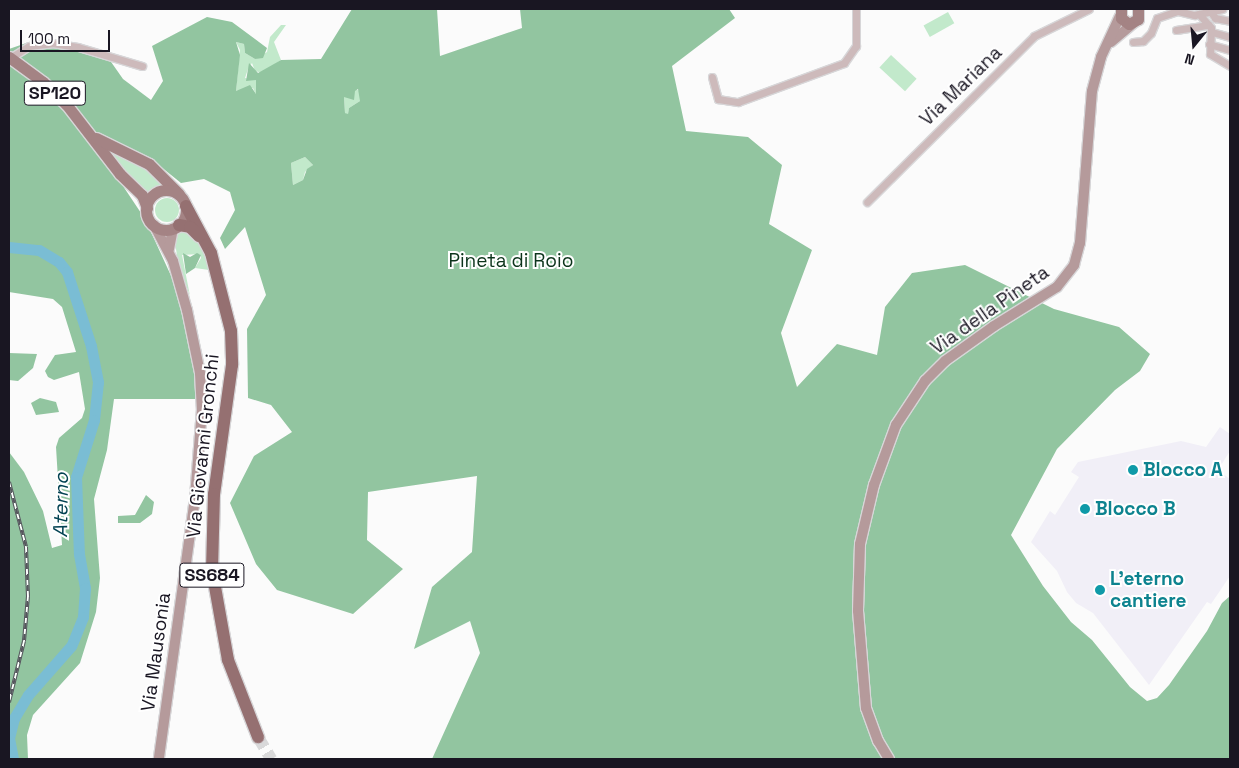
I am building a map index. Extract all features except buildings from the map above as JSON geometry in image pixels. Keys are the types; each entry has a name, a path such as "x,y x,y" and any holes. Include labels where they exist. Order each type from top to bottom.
{"highway":[{"name":"Via Giovanni Gronchi","path":"184,202 208,245 218,272 229,317 232,360 214,494 213,583 231,672 258,737"},
{"name":"Via Giovanni Gronchi","path":"176,227 190,227 197,232 218,272"}],"main road":[{"path":"1119,12 1126,23 1150,9"},
{"name":"Via della Pineta","path":"889,759 874,733 866,708 858,611 860,544 874,485 896,425 925,381 945,362 994,326 1057,287 1074,265 1080,244 1090,99 1119,12"},
{"path":"1105,50 1137,16"},
{"name":"SP120","path":"9,58 49,87 94,137 120,174 142,195 147,208"},
{"name":"SP120","path":"94,137 149,164 184,202"},
{"path":"161,191 172,191 184,202 185,217 176,227 163,229 154,225 147,208 151,197 161,191"},
{"name":"Via Mausonia","path":"154,225 170,254"},
{"name":"Via Mausonia","path":"159,759 202,428 198,357 168,241 176,227"}],"street":[{"path":"712,78 718,99 738,102 844,63 856,46 856,9"},
{"name":"Via Mariana","path":"867,202 1034,36 1089,9"},
{"path":"1133,42 1143,41 1152,33 1157,19 1175,10 1199,14 1222,9"},
{"path":"1210,11 1215,18 1230,22"},
{"path":"1199,14 1210,29 1209,44 1212,57 1230,66"},
{"path":"1176,30 1210,29 1230,37"},
{"path":"9,58 29,46 52,43 78,47 142,66"},
{"path":"1209,44 1230,50"}],"shaded area":[{"path":"1220,427 1230,434 1230,451 1218,470 1230,479 1230,576 1211,604 1207,602 1149,685 1093,613 1076,603 1067,592 1057,571 1031,542 1050,511 1055,515 1079,477 1071,472 1078,462 1181,441 1206,447"}],"green space":[{"name":"Pineta di Roio","path":"352,9 437,9 440,56 522,28 520,9 729,9 735,18 672,66 686,131 748,137 782,165 769,224 812,250 781,333 797,387 837,344 877,355 885,307 912,273 965,265 1054,309 1119,327 1150,354 1140,371 1115,390 1057,449 1011,535 1043,586 1071,622 1092,640 1130,687 1147,701 1157,698 1169,685 1207,631 1222,603 1230,596 1230,759 432,759 480,653 470,621 414,649 432,587 472,552 477,476 368,492 367,540 403,569 353,614 277,590 256,564 230,503 254,456 292,432 271,405 248,398 247,329 266,295 245,227 225,249 220,238 235,210 230,192 204,179 181,183 150,158 97,134 81,115 9,53 9,49 32,41 66,40 109,59 123,79 151,100 163,81 152,46 207,17 232,22 267,48 263,58 255,59 245,53 244,44 236,42 240,55 236,91 250,85 256,94 256,80 246,81 249,63 258,73 281,60 321,59","holes":["358,89 360,101 349,108 348,114 345,113 344,97 354,100 355,91","305,157 313,165 307,169 303,180 293,185 291,163"]},
{"path":"948,12 954,23 930,37 924,26"},
{"path":"281,25 286,25 274,42 281,60 262,73 255,71 252,63 245,78 256,80 259,93 256,95 253,88 236,91 240,50 236,42 244,44 245,53 255,59 267,52 270,37"},
{"path":"891,55 917,79 905,91 879,67"},
{"path":"9,62 52,95 111,168 145,219 178,291 188,326 199,399 114,399 107,450 94,499 100,578 96,612 80,663 33,715 27,735 28,759 9,759 9,452 24,472 43,511 52,548 62,545 56,447 59,438 82,418 85,409 79,372 54,380 48,377 45,371 55,355 76,352 62,307 53,299 9,292"},
{"path":"355,89 360,91 360,101 349,108 348,115 345,113 344,97"},
{"path":"100,142 147,169 166,188 158,189 149,197 123,175"},
{"path":"305,157 313,165 305,172 303,180 293,185 291,163"},
{"path":"167,198 176,201 179,210 176,219 167,222 158,219 155,210 158,201"},
{"path":"189,230 208,255 209,270 195,268 201,258 200,254 182,255 190,296 178,263 175,242 179,232"},
{"path":"183,253 190,257 197,253 201,255 195,268 186,274"},
{"path":"9,353 37,354 33,368 18,381 9,380"},
{"path":"40,398 56,402 59,412 36,415 31,403"},
{"path":"146,495 154,502 152,514 140,523 118,523 118,516 135,515"}],"waterway":[{"name":"Aterno","path":"9,247 39,250 59,262 67,272 91,346 98,382 94,420 76,477 79,554 85,588 83,617 71,646 28,695 14,718 9,738 13,759"}],"tunnel":[{"path":"258,737 271,759"}],"railway":[{"path":"9,482 26,547 28,596 24,641 9,702"}],"place":[{"name":"Blocco A","path":"1133,470"},
{"name":"Blocco B","path":"1085,509"},
{"name":"L'eterno cantiere","path":"1100,590"}]}
